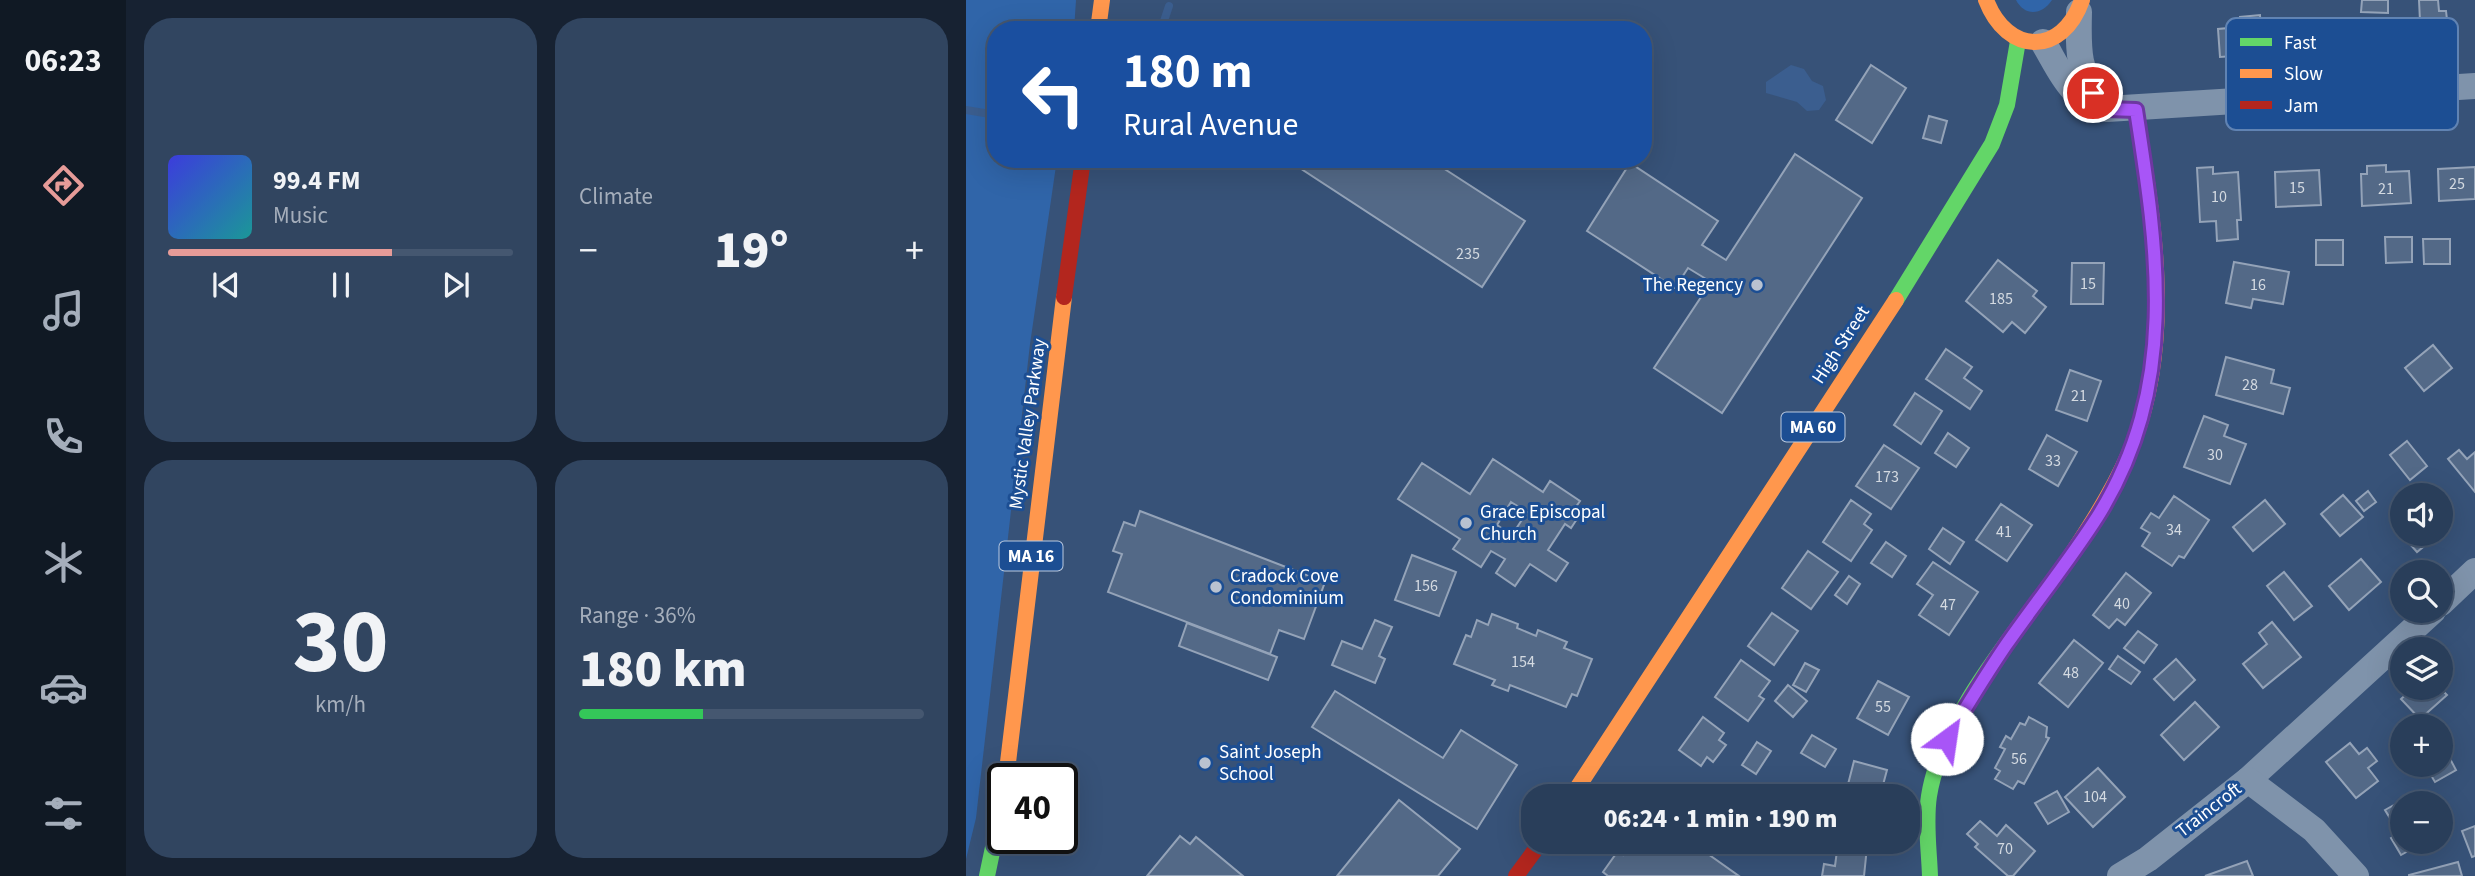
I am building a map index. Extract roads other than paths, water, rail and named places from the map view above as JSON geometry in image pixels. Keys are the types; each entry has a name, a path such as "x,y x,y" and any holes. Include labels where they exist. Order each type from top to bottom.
{"main road":[{"path":"1099,21 1102,0"},
{"path":"1986,0 1997,27 2031,42 2067,29 2083,5"},
{"name":"High Street","path":"1580,784 1902,290 1992,144 2031,42"},
{"path":"1931,872 1926,825 1927,804 1937,762 1947,739 1979,685 2098,515 2123,465 2144,409 2155,348 2158,287 2156,246 2136,110"},
{"name":"Mystic Valley Parkway","path":"1008,763 1043,454 1082,168"},
{"path":"987,876 992,854"},
{"path":"1526,872 1535,854"}],"street":[{"path":"2083,5 2078,60 2093,93 2107,109"},
{"path":"2031,42 2081,100 2107,109 2136,110 2226,104"},
{"path":"2453,592 2475,571"},
{"path":"2248,780 2420,623"},
{"name":"Traincroft","path":"2120,876 2148,859 2248,780 2314,830 2356,876"}],"waterway":[{"path":"1164,21 1169,6"},
{"path":"966,110 987,114"}],"place":[{"name":"The Regency","path":"1757,285"},
{"name":"Grace Episcopal Church","path":"1466,523"},
{"name":"Cradock Cove Condominium","path":"1216,587"},
{"name":"Saint Joseph School","path":"1205,763"}]}
